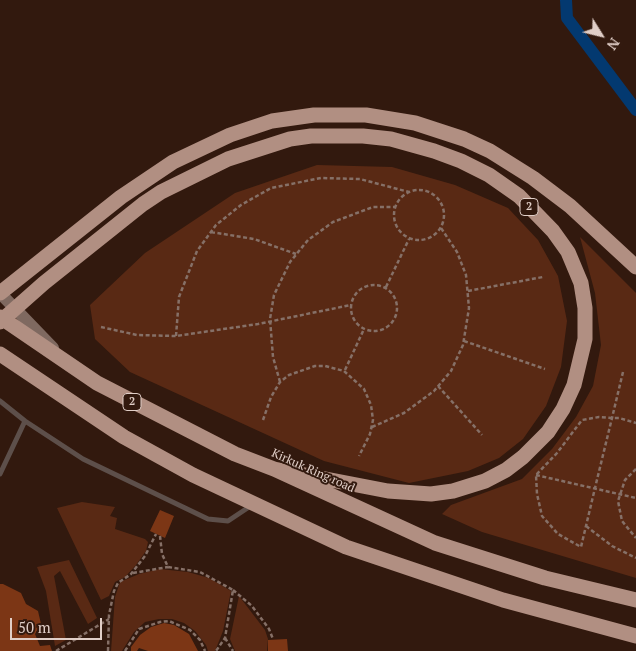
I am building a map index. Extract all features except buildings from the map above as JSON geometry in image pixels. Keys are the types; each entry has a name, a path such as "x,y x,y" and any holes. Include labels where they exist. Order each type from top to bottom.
{"highway":[{"name":"2","path":"0,293 121,197 172,162 201,147 272,121 314,114 366,115 414,123 456,136 490,151 534,178 570,206 636,267"},
{"name":"2","path":"0,322 44,283 143,204 177,184 248,152 312,136 363,136 391,139 461,161 489,175 518,196 553,231 568,252 581,283 586,308 585,339 574,385 563,410 548,432 523,457 506,470 485,481 431,494 388,491 274,469"},
{"name":"Kirkuk Ring road","path":"0,317 97,383 160,417 236,454 274,469 435,543 545,578 636,600"},
{"path":"0,354 124,437 193,475 355,550 503,600 636,636"}],"main road":[{"path":"0,293 65,361"}],"lane":[{"path":"0,402 25,421 83,459 208,519 228,521 254,504"},
{"path":"0,474 25,421"}],"path":[{"path":"176,336 179,297 197,251 210,232 228,214 254,196 272,188 305,179 348,177 380,183 409,192"},
{"path":"416,190 429,192 440,201 444,215 441,228 437,234 425,240 409,239 396,227 394,207 409,192 416,190"},
{"path":"280,382 272,357 271,307 278,285 296,254 316,233 342,218 373,207 394,207"},
{"path":"372,427 404,413 438,386 454,365 464,341 469,320 468,291 462,263 441,228"},
{"path":"210,232 254,239 296,254"},
{"path":"386,287 409,239"},
{"path":"468,291 543,277"},
{"path":"373,284 386,287 396,297 398,304 395,318 385,328 378,331 364,329 355,321 351,305 361,288 373,284"},
{"path":"101,327 137,335 176,336 270,321 351,305"},
{"path":"344,371 364,329"},
{"path":"464,341 545,369"},
{"path":"264,420 271,397 280,382 289,375 306,368 325,366 344,371 358,382 368,397 372,413 372,427 368,440 359,456"},
{"path":"536,474 540,511 552,530 581,547 623,372"},
{"path":"438,386 482,435"},
{"path":"536,474 557,453 582,420 594,417 612,418 636,423"},
{"path":"636,470 626,480 619,494 619,512 622,521 636,538"},
{"path":"536,474 636,498"},
{"path":"586,526 612,546 636,558"},
{"path":"132,574 148,551 156,534"},
{"path":"160,536 162,554 168,567"},
{"path":"108,651 110,601 118,583 132,574 147,569 168,567 200,572 233,590 252,606 273,639"},
{"path":"233,590 225,638 233,651"},
{"path":"56,651 108,619"},
{"path":"125,651 139,629 169,621 190,630 200,640 205,651"},
{"path":"216,651 220,642 225,638"}],"shaded area":[{"path":"317,165 392,167 455,185 508,208 538,240 558,276 567,321 561,367 546,406 523,439 499,458 468,471 409,483 324,461 130,372 95,339 90,305 145,253 235,193"},
{"path":"580,237 636,293 636,578 482,532 442,514 451,505 522,479 552,449 576,417 593,386 601,345 595,293"},
{"path":"82,502 115,507 110,516 117,518 115,529 145,539 148,542 146,551 136,565 125,577 115,582 109,596 101,600 57,508"},
{"path":"69,560 97,618 88,624 60,571 54,576 66,640 55,646 46,591 37,567"},
{"path":"160,569 188,572 209,578 231,591 223,631 215,651 208,651 206,645 195,631 184,623 172,619 159,619 145,622 134,632 122,651 111,651 115,597 120,582 139,574"},
{"path":"239,596 265,630 268,639 267,651 235,651 230,639"}],"waterway":[{"path":"566,0 567,18 636,110"}]}
